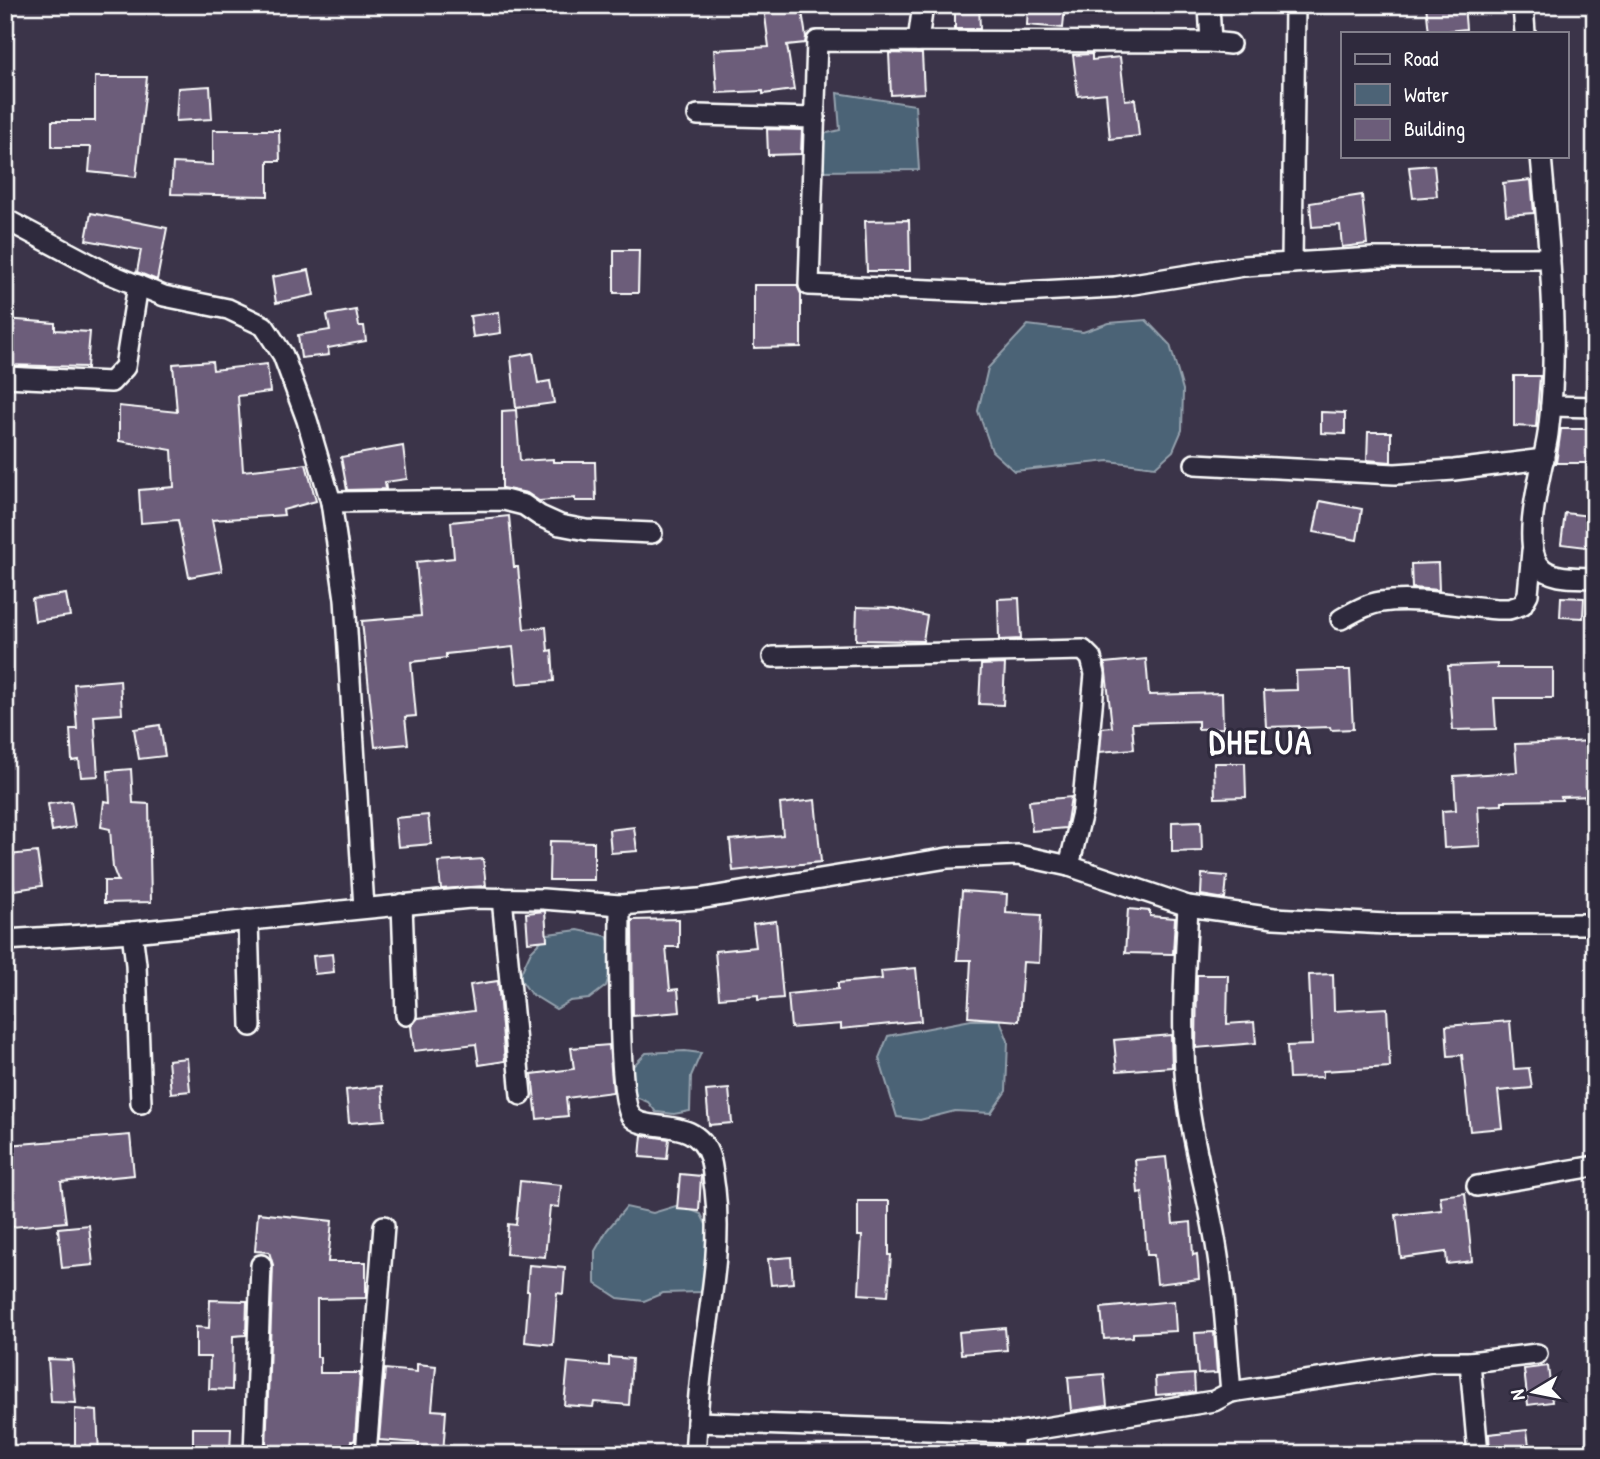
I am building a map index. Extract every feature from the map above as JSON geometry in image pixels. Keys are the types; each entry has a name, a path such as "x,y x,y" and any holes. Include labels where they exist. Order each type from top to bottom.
{"street":[{"path":"918,41 923,5"},
{"path":"1209,5 1221,43 817,41 809,285 1004,293 1115,287 1244,266 1373,258 1550,258"},
{"path":"1292,263 1295,5"},
{"path":"1523,5 1525,32"},
{"path":"698,115 815,118"},
{"path":"1341,619 1358,609 1379,603 1403,601 1509,609 1522,605 1528,594 1532,522 1544,459 1554,357 1550,258 1541,158"},
{"path":"5,219 104,272 164,296 228,309 264,326 283,355 307,420 331,502 345,599 364,908"},
{"path":"5,377 111,382 125,367 138,285"},
{"path":"1551,406 1595,407"},
{"path":"1195,464 1395,474 1544,459"},
{"path":"331,502 504,500 524,505 560,525 586,530 652,533"},
{"path":"1532,546 1539,566 1555,575 1595,578"},
{"path":"773,657 1083,650 1091,658 1095,674 1082,812 1069,866"},
{"path":"5,940 132,932 470,898 620,905 699,899 948,858 1018,855 1069,866 1188,906 1274,918 1373,923 1595,924"},
{"path":"502,898 522,1095"},
{"path":"402,904 406,1015"},
{"path":"620,905 621,1024 629,1115 636,1121 685,1130 702,1141 711,1158 719,1221 713,1298 700,1384 695,1454"},
{"path":"1188,906 1182,1017 1186,1089 1197,1162 1216,1244 1223,1292 1231,1392"},
{"path":"248,920 251,1026"},
{"path":"132,932 136,964 141,1103"},
{"path":"1477,1186 1595,1166"},
{"path":"366,1454 384,1226"},
{"path":"254,1454 261,1265"},
{"path":"697,1422 1013,1433 1214,1401 1231,1392 1432,1362 1469,1363 1537,1354"},
{"path":"1469,1363 1478,1454"},
{"path":"1013,1433 1013,1454"}],"water":[{"path":"837,93 915,105 919,170 820,171 819,135 840,130"},
{"path":"1146,320 1170,345 1183,390 1182,430 1173,451 1155,467 1109,461 1014,471 992,451 978,411 988,368 1028,325 1083,332 1109,323"},
{"path":"578,930 607,936 615,956 606,986 589,999 570,1001 556,1009 530,993 519,977 531,951 548,934"},
{"path":"971,1020 1000,1020 1008,1041 1006,1091 991,1113 955,1111 920,1120 897,1117 879,1058 888,1036"},
{"path":"646,1053 701,1053 691,1076 690,1111 674,1114 656,1112 648,1102 636,1097 632,1067"},
{"path":"679,1205 701,1214 714,1241 701,1292 663,1293 644,1301 618,1298 595,1283 595,1251 607,1230 626,1207 653,1213"}],"building":[{"path":"801,5 806,37 805,43 787,45 794,90 763,94 763,91 717,93 714,50 769,47 764,8"},
{"path":"955,5 979,5 980,29 955,29"},
{"path":"1028,5 1065,5 1063,28 1027,25"},
{"path":"1426,5 1464,5 1466,29 1429,32"},
{"path":"889,53 922,54 924,93 891,95"},
{"path":"1092,54 1092,60 1120,57 1125,100 1135,99 1139,136 1110,139 1106,93 1078,96 1073,55"},
{"path":"95,77 147,77 136,177 89,172 91,147 52,147 52,121 95,121"},
{"path":"210,86 212,119 176,121 178,88"},
{"path":"767,129 802,130 801,154 768,155"},
{"path":"213,130 279,130 280,161 268,161 268,196 171,194 173,163 213,165"},
{"path":"1434,165 1437,196 1413,198 1409,167"},
{"path":"1531,180 1534,213 1506,215 1503,183"},
{"path":"1362,195 1367,244 1342,247 1340,225 1312,227 1310,203"},
{"path":"91,213 167,228 157,280 137,272 141,250 86,240"},
{"path":"909,220 910,271 867,271 865,221"},
{"path":"614,250 639,250 638,293 614,293"},
{"path":"309,270 314,295 276,303 272,277"},
{"path":"754,285 797,285 801,294 801,347 754,348"},
{"path":"356,310 359,326 364,326 366,341 328,348 329,355 301,358 298,335 330,330 327,315"},
{"path":"499,312 501,333 473,337 470,316"},
{"path":"5,319 55,323 55,330 90,332 87,367 5,365"},
{"path":"533,353 538,383 550,381 554,403 516,408 511,357"},
{"path":"212,361 213,370 267,364 270,392 238,396 243,471 306,464 316,501 283,510 284,515 212,520 222,571 189,577 178,520 141,523 139,490 174,487 172,450 119,441 119,406 177,412 173,364"},
{"path":"1514,376 1540,376 1536,427 1514,426"},
{"path":"516,410 520,461 553,459 553,462 595,462 596,501 575,501 575,498 539,501 527,493 502,488 502,411"},
{"path":"1321,412 1345,413 1345,434 1321,433"},
{"path":"1561,429 1592,429 1592,463 1556,463"},
{"path":"1368,432 1391,432 1391,462 1367,460"},
{"path":"403,446 407,479 385,482 386,489 347,490 341,457"},
{"path":"1320,501 1362,509 1357,540 1314,532"},
{"path":"1565,513 1590,516 1586,547 1561,544"},
{"path":"509,516 514,567 518,567 524,629 546,627 548,651 552,650 554,681 517,684 513,647 446,654 446,658 411,662 416,716 405,717 408,744 375,747 362,621 421,616 416,562 454,558 451,522"},
{"path":"1438,563 1439,590 1412,588 1411,564"},
{"path":"66,594 70,616 35,621 32,599"},
{"path":"1561,597 1584,598 1583,618 1560,617"},
{"path":"1019,598 1021,639 999,640 998,599"},
{"path":"857,607 894,608 927,616 923,641 856,640"},
{"path":"1146,659 1149,695 1222,693 1223,728 1198,729 1198,721 1132,723 1134,749 1100,752 1102,728 1112,727 1105,663"},
{"path":"1005,664 1003,705 979,704 981,665"},
{"path":"1497,664 1497,668 1553,668 1553,698 1494,698 1496,729 1453,730 1448,666"},
{"path":"1350,670 1353,729 1266,727 1264,691 1297,690 1296,671"},
{"path":"120,680 122,714 94,716 98,776 81,777 79,760 72,761 70,729 77,729 74,684"},
{"path":"160,725 165,756 139,759 134,729"},
{"path":"1595,741 1595,796 1561,797 1562,800 1502,801 1502,805 1478,806 1480,846 1444,848 1442,811 1456,810 1454,776 1517,772 1515,744"},
{"path":"1214,763 1245,763 1246,797 1215,798"},
{"path":"131,769 133,803 149,804 151,902 104,903 104,881 118,881 113,868 110,829 101,827 104,801 110,802 108,771"},
{"path":"1071,797 1066,828 1032,831 1029,801"},
{"path":"815,800 821,862 733,871 730,840 783,835 780,804"},
{"path":"71,801 75,827 52,831 48,804"},
{"path":"428,815 431,844 398,847 395,818"},
{"path":"1201,821 1202,851 1172,852 1172,822"},
{"path":"634,827 637,851 611,853 609,830"},
{"path":"550,841 594,842 594,880 549,880"},
{"path":"37,852 42,886 14,890 9,855"},
{"path":"483,859 486,886 441,889 438,862"},
{"path":"1202,874 1227,876 1225,899 1201,895"},
{"path":"962,891 1007,894 1006,913 1041,915 1039,963 1023,962 1019,1021 968,1017 971,960 957,960"},
{"path":"1128,909 1150,911 1150,916 1175,918 1173,954 1125,953"},
{"path":"545,911 547,940 528,942 526,913"},
{"path":"679,919 679,947 666,947 670,990 678,989 680,1012 633,1016 632,920"},
{"path":"776,921 783,998 758,1000 758,995 719,998 715,951 756,947 753,924"},
{"path":"332,954 334,972 315,974 313,956"},
{"path":"916,968 921,1021 841,1029 841,1024 791,1028 788,994 838,989 838,983 882,979 881,971"},
{"path":"1333,974 1334,1011 1387,1008 1390,1067 1323,1071 1323,1077 1289,1078 1287,1046 1312,1045 1309,975"},
{"path":"1197,975 1228,975 1227,1024 1254,1022 1256,1043 1196,1048"},
{"path":"498,981 505,1061 479,1065 476,1044 414,1051 411,1026 418,1018 474,1011 470,985"},
{"path":"1510,1021 1514,1069 1529,1068 1532,1088 1498,1091 1502,1128 1470,1131 1462,1055 1448,1056 1446,1026"},
{"path":"1171,1035 1172,1067 1117,1071 1114,1040"},
{"path":"609,1045 613,1092 566,1098 568,1116 537,1119 532,1074 574,1069 571,1048"},
{"path":"187,1058 190,1091 171,1093 168,1060"},
{"path":"382,1086 385,1120 349,1123 346,1090"},
{"path":"729,1089 732,1123 709,1125 706,1091"},
{"path":"130,1135 134,1175 61,1182 66,1222 12,1227 8,1145"},
{"path":"642,1135 669,1139 667,1159 640,1157"},
{"path":"1166,1157 1173,1224 1191,1222 1193,1255 1197,1254 1199,1279 1157,1284 1154,1255 1147,1255 1142,1192 1138,1193 1135,1160"},
{"path":"680,1174 701,1176 699,1211 677,1209"},
{"path":"520,1181 561,1185 559,1207 550,1206 545,1257 506,1254 508,1224 516,1225"},
{"path":"1465,1193 1472,1261 1447,1264 1446,1252 1401,1258 1396,1215 1442,1210 1440,1196"},
{"path":"858,1201 889,1201 891,1255 888,1296 859,1294 862,1236 858,1236"},
{"path":"258,1213 332,1221 328,1262 366,1262 366,1298 317,1299 317,1357 320,1357 320,1373 360,1373 355,1438 351,1441 351,1454 283,1454 283,1447 266,1449 273,1265 269,1252 255,1251"},
{"path":"89,1225 93,1265 62,1268 58,1228"},
{"path":"791,1257 793,1283 771,1285 768,1259"},
{"path":"529,1265 565,1268 563,1294 557,1293 553,1345 525,1342"},
{"path":"210,1300 247,1301 246,1335 233,1336 232,1390 209,1389 210,1357 196,1357 196,1327 209,1328"},
{"path":"1174,1301 1176,1331 1133,1333 1133,1337 1104,1339 1101,1308"},
{"path":"1005,1328 1007,1350 961,1354 959,1332"},
{"path":"1214,1332 1217,1373 1198,1374 1195,1333"},
{"path":"609,1357 632,1359 629,1405 594,1402 593,1407 564,1405 568,1362 609,1366"},
{"path":"48,1359 72,1360 76,1403 51,1402"},
{"path":"417,1364 436,1366 432,1410 446,1411 443,1454 418,1452 419,1443 379,1440 385,1369 417,1372"},
{"path":"1548,1366 1552,1402 1528,1405 1524,1369"},
{"path":"1104,1374 1107,1406 1071,1411 1068,1377"},
{"path":"1194,1374 1195,1392 1156,1395 1155,1377"},
{"path":"75,1409 97,1411 99,1454 75,1454"},
{"path":"193,1428 231,1428 230,1454 193,1454"},
{"path":"1527,1430 1530,1454 1490,1454 1489,1434"}],"district":[{"name":"DHELUA","path":"1261,742"}]}
